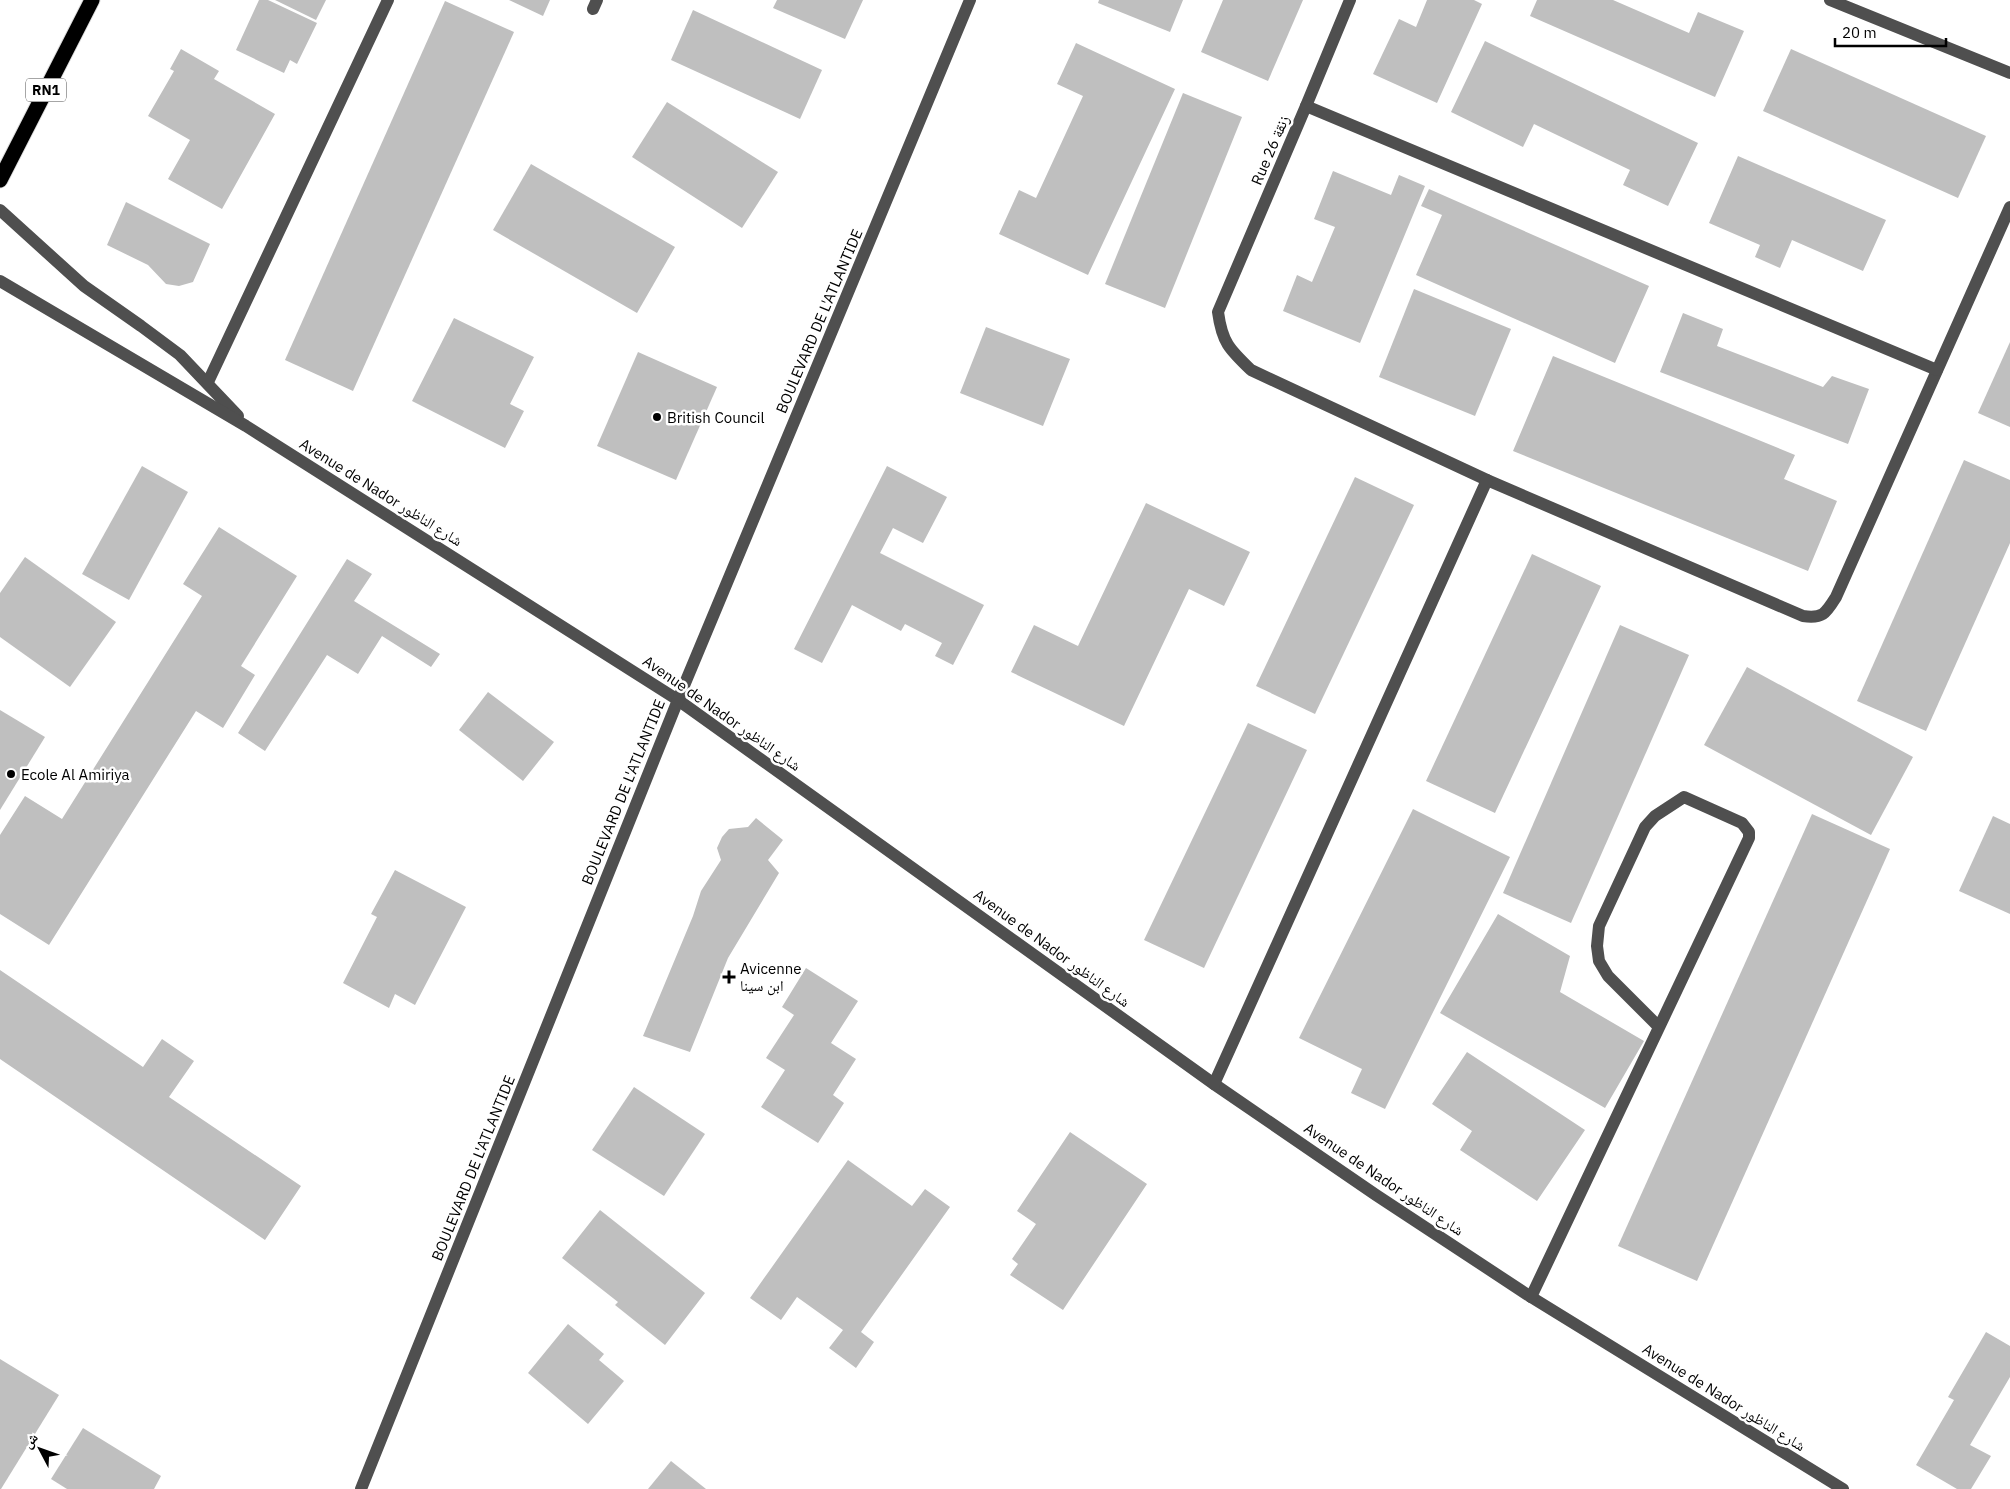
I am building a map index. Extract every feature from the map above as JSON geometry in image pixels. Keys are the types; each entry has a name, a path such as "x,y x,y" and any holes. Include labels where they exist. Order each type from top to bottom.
{"highway":[{"name":"RN1","path":"0,180 92,0"}],"street":[{"path":"208,382 388,0"},
{"name":"BOULEVARD DE L'ATLANTIDE","path":"361,1489 678,700 970,0"},
{"name":"Rue 26 زنقة","path":"1350,0 1218,312 1221,335 1232,353 1250,370 1487,480"},
{"path":"1830,0 1849,4 2010,73"},
{"path":"1306,106 1937,370"},
{"path":"1214,1084 1487,480 1803,616 1816,618 1827,612 1836,597 2010,207"},
{"name":"Avenue de Nador شارع الناظور","path":"0,210 84,286 180,355 208,382 246,426"},
{"name":"Avenue de Nador شارع الناظور","path":"1,282 246,426 678,700 1214,1084 1368,1189 1531,1297 1843,1489"},
{"path":"1531,1297 1749,838 1749,832 1742,824 1684,797 1655,816 1645,827 1599,926 1597,946 1599,961 1608,976 1659,1027"}],"building":[{"path":"259,0 268,0 317,23 297,64 290,60 284,73 236,50"},
{"path":"275,0 326,0 316,20"},
{"path":"509,0 550,0 543,16"},
{"path":"777,0 863,0 845,39 773,8"},
{"path":"1099,0 1183,0 1170,32 1098,3"},
{"path":"1223,0 1303,0 1268,81 1201,52"},
{"path":"1427,0 1474,0 1482,4 1437,103 1373,74 1399,19 1416,27"},
{"path":"1537,0 1613,0 1689,33 1698,12 1744,31 1715,97 1530,16"},
{"path":"445,1 514,32 353,391 285,360"},
{"path":"693,10 822,70 800,119 671,60"},
{"path":"1485,41 1698,143 1668,206 1623,185 1630,170 1534,124 1523,147 1451,112"},
{"path":"1076,43 1175,89 1088,275 999,234 1019,190 1036,198 1083,96 1057,84"},
{"path":"181,49 219,71 214,79 275,114 222,209 168,179 190,140 148,116 174,71 170,69"},
{"path":"1791,49 1986,136 1958,198 1763,111"},
{"path":"1183,93 1242,117 1165,308 1105,284"},
{"path":"667,102 778,172 742,228 632,157"},
{"path":"1738,156 1886,220 1863,271 1792,240 1780,268 1755,257 1760,245 1709,223"},
{"path":"531,164 675,247 637,313 493,230"},
{"path":"1333,171 1391,195 1399,175 1425,186 1360,343 1283,311 1297,275 1312,282 1335,227 1314,219"},
{"path":"1429,189 1649,286 1615,363 1416,275 1442,215 1421,206"},
{"path":"126,202 210,244 193,282 179,286 166,284 148,265 107,245"},
{"path":"1414,289 1511,329 1475,416 1379,377"},
{"path":"1683,313 1723,329 1717,346 1823,387 1832,376 1869,389 1848,444 1660,372"},
{"path":"454,318 534,357 510,404 524,411 505,448 412,401"},
{"path":"986,327 1070,359 1043,426 960,393"},
{"path":"2010,342 2010,427 1978,413"},
{"name":"British Council","path":"638,352 717,387 676,480 597,446"},
{"path":"1553,356 1795,455 1784,479 1837,501 1808,571 1513,451"},
{"path":"1964,460 2010,480 2010,543 1926,731 1857,701"},
{"path":"142,466 188,492 129,600 82,574"},
{"path":"887,466 947,497 923,543 893,528 880,553 984,605 953,665 935,656 942,643 905,624 901,631 852,605 822,663 794,649"},
{"path":"1355,477 1414,505 1315,714 1256,686"},
{"path":"1146,503 1250,552 1224,606 1189,589 1124,726 1011,672 1034,625 1078,646"},
{"path":"219,527 297,576 241,666 255,675 223,728 196,711 49,945 0,914 0,835 25,796 62,819 202,596 183,584"},
{"path":"1532,554 1601,586 1495,813 1426,781"},
{"path":"25,557 116,622 70,687 0,637 0,593"},
{"path":"347,559 372,574 354,601 440,654 431,667 382,636 358,674 327,655 265,751 238,733"},
{"path":"1620,625 1689,655 1571,923 1503,893"},
{"path":"1747,667 1913,757 1871,835 1704,745"},
{"path":"488,692 554,742 523,781 459,730"},
{"name":"Ecole Al Amiriya","path":"0,710 45,737 0,810"},
{"path":"1248,723 1307,750 1204,968 1144,940"},
{"path":"1413,809 1510,857 1385,1109 1351,1093 1362,1069 1299,1038"},
{"path":"1812,814 1890,849 1697,1281 1618,1246"},
{"path":"1993,816 2010,824 2010,914 1959,891"},
{"path":"756,818 783,840 768,860 779,873 728,958 690,1052 643,1036 693,916 701,891 721,860 717,848 722,837 729,829 748,827"},
{"path":"395,870 466,907 415,1005 395,994 389,1008 343,983 377,917 371,914"},
{"path":"1498,914 1570,956 1560,992 1644,1041 1605,1108 1440,1013"},
{"path":"806,968 858,1001 831,1043 856,1059 833,1095 844,1103 818,1143 761,1107 785,1070 766,1058 794,1015 782,1007"},
{"path":"0,970 143,1067 162,1039 194,1061 169,1097 301,1186 265,1240 0,1059"},
{"path":"1467,1052 1585,1130 1537,1201 1460,1150 1472,1131 1432,1104"},
{"path":"634,1087 705,1134 664,1196 592,1150"},
{"path":"1070,1132 1147,1184 1063,1310 1010,1275 1018,1264 1012,1259 1036,1224 1017,1211"},
{"path":"848,1160 912,1206 925,1189 950,1207 861,1332 874,1342 856,1368 829,1348 843,1330 797,1297 781,1320 750,1298"},
{"path":"600,1210 705,1293 665,1345 615,1305 618,1302 562,1258"},
{"path":"568,1324 604,1354 599,1360 624,1381 588,1424 528,1373"},
{"path":"1986,1332 2010,1346 2010,1377 1970,1445 1991,1456 1971,1489 1957,1489 1916,1465 1954,1400 1948,1397"},
{"path":"0,1359 59,1395 1,1489 0,1489"},
{"path":"83,1428 161,1476 154,1489 67,1489 51,1479"},
{"path":"671,1461 706,1489 648,1489"}],"place":[{"name":"British Council","path":"657,417"},
{"name":"Ecole Al Amiriya","path":"11,774"},
{"name":"Avicenne ابن سينا","path":"729,977"}]}
